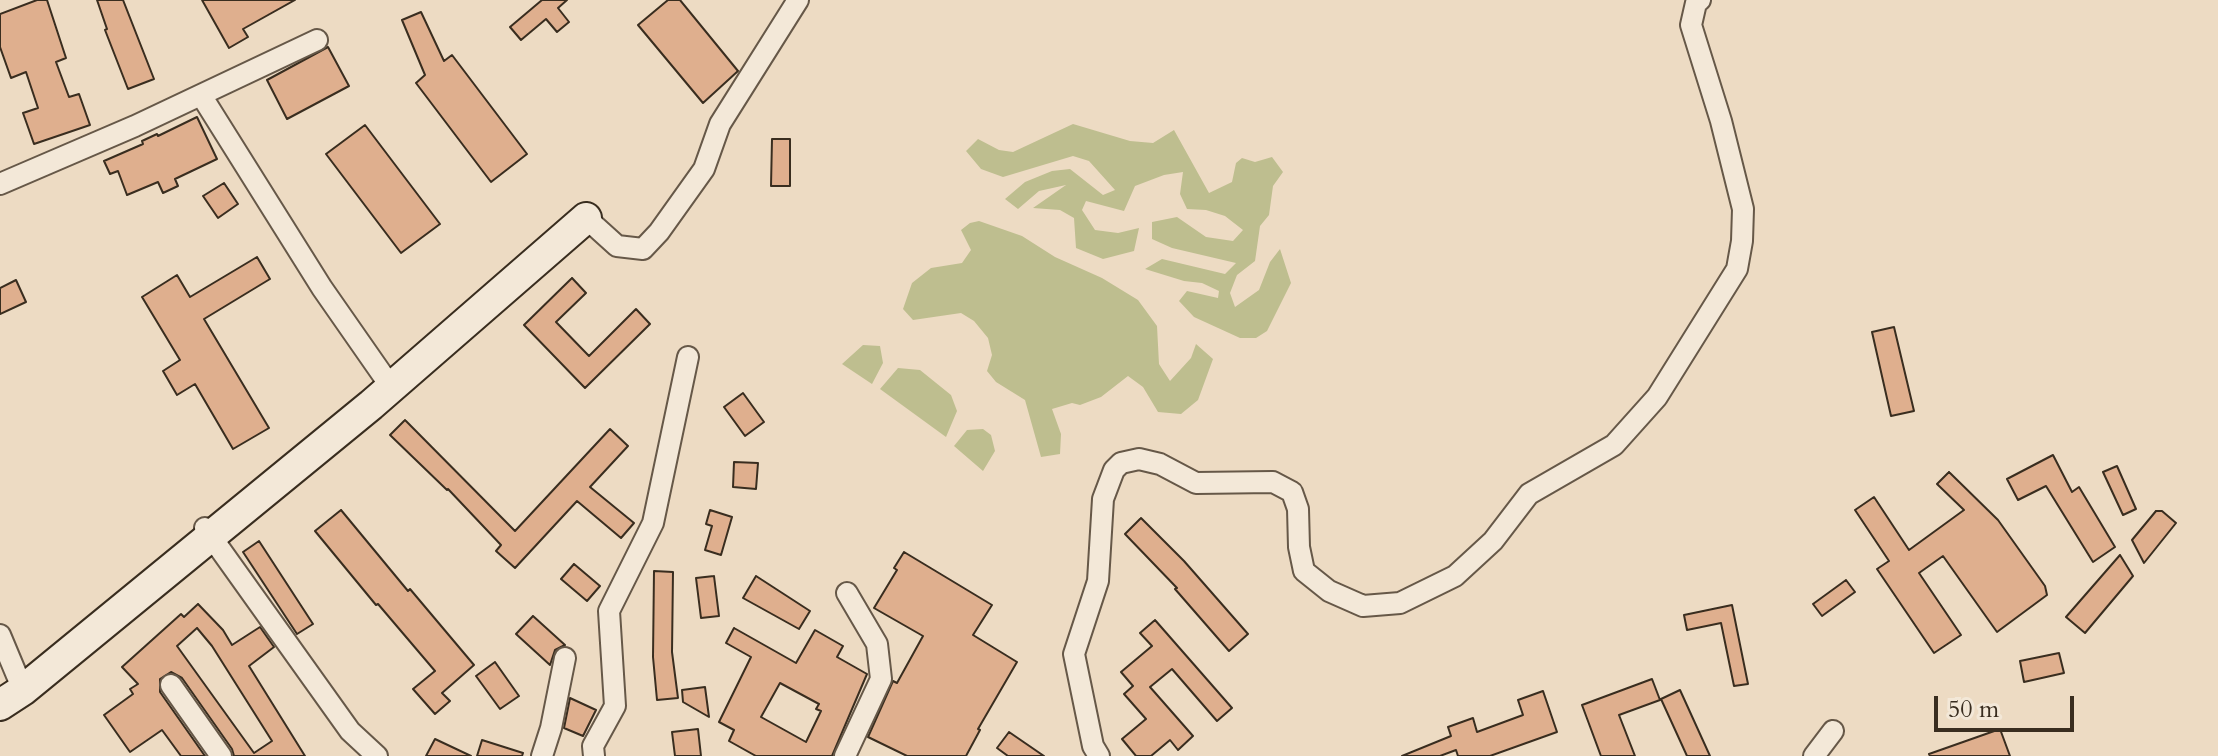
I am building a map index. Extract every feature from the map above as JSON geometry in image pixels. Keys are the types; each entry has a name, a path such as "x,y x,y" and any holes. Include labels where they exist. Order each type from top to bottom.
{"main road":[{"path":"12,698 391,387 586,218"}],"street":[{"path":"586,218 617,246 643,249 659,232 704,169 720,124 798,0"},
{"path":"1099,756 1093,746 1074,654 1098,581 1103,499 1114,470 1121,463 1139,459 1160,464 1196,483 1273,482 1283,487 1292,492 1298,509 1299,547 1304,571 1329,591 1363,606 1400,603 1455,576 1493,541 1529,494 1614,445 1657,397 1737,269 1742,241 1743,209 1721,121 1691,25 1696,3 1700,0"},
{"path":"0,184 317,40"},
{"path":"201,95 322,288 391,387"},
{"path":"594,756 593,746 615,706 609,611 653,523 688,357"},
{"path":"205,528 350,731 377,756"},
{"path":"845,756 881,679 877,644 847,593"},
{"path":"0,635 12,698"},
{"path":"542,756 565,658"},
{"path":"171,685 221,756"},
{"path":"1814,756 1833,731"}],"green space":[{"path":"1073,124 1130,141 1153,143 1174,130 1209,193 1232,182 1236,163 1242,158 1255,162 1272,157 1283,172 1273,186 1269,215 1260,226 1255,261 1237,275 1230,293 1235,307 1259,290 1270,262 1280,249 1291,283 1267,331 1256,338 1240,338 1194,317 1179,301 1187,291 1218,298 1219,291 1202,283 1145,269 1162,259 1225,274 1236,263 1172,248 1152,239 1152,222 1177,217 1206,237 1233,241 1243,230 1225,216 1206,210 1187,209 1180,194 1183,172 1164,175 1135,186 1124,211 1086,201 1082,210 1095,230 1118,233 1139,228 1134,251 1103,259 1076,248 1074,218 1060,210 1033,208 1066,185 1039,191 1018,209 1005,199 1025,182 1052,171 1070,169 1103,195 1115,190 1089,161 1073,156 1003,177 981,169 966,151 978,139 999,150 1013,152"},
{"path":"979,221 1022,236 1055,257 1102,278 1138,300 1157,326 1159,364 1170,381 1191,358 1196,344 1213,359 1198,400 1181,414 1158,412 1143,387 1128,376 1101,397 1080,405 1072,403 1052,409 1061,434 1060,454 1041,457 1025,400 996,382 987,371 992,355 988,338 974,321 961,313 913,320 903,309 912,283 931,268 962,263 971,250 961,230"},
{"path":"863,345 880,346 883,363 872,384 842,364"},
{"path":"898,368 920,370 951,395 957,411 946,437 880,389"},
{"path":"983,429 991,435 995,451 983,471 954,446 967,430"}],"building":[{"path":"37,0 47,0 66,58 56,62 69,97 79,94 90,125 34,144 23,113 38,108 26,72 11,78 0,47 0,14"},
{"path":"97,0 123,0 154,79 128,89"},
{"path":"202,0 295,0 243,29 248,37 229,48"},
{"path":"542,0 567,0 558,8 569,22 557,32 546,19 521,40 510,27"},
{"path":"668,0 680,0 738,71 703,103 638,25"},
{"path":"421,12 444,61 452,55 527,154 491,182 416,83 425,75 402,20"},
{"path":"328,47 349,86 287,119 267,80"},
{"path":"197,117 217,159 175,179 178,186 163,193 158,182 127,195 118,171 110,174 104,161"},
{"path":"365,125 440,224 401,253 326,154"},
{"path":"772,139 790,139 790,186 771,186"},
{"path":"224,183 238,204 218,218 203,196"},
{"path":"257,257 270,279 204,319 269,428 233,449 195,384 177,395 163,371 180,360 142,297 177,275 190,297"},
{"path":"572,278 586,293 556,322 589,356 636,309 650,324 585,388 524,325"},
{"path":"16,280 26,302 0,314 0,288"},
{"path":"1894,327 1914,411 1891,416 1872,332"},
{"path":"743,393 764,422 745,436 724,407"},
{"path":"405,420 515,531 610,429 628,446 590,487 634,523 621,538 577,501 515,568 496,551 501,545 448,489 390,435"},
{"path":"2053,455 2072,492 2079,487 2115,547 2093,562 2046,486 2018,500 2007,479"},
{"path":"734,462 758,463 756,489 733,487"},
{"path":"2117,466 2136,509 2123,515 2103,472"},
{"path":"1949,472 1998,520 2045,586 2047,595 1997,632 1943,556 1919,573 1961,635 1934,653 1877,569 1889,561 1855,510 1874,497 1909,550 1964,510 1937,484"},
{"path":"341,510 474,665 442,693 450,701 435,714 413,689 435,671 315,531"},
{"path":"710,510 732,517 721,555 705,550 712,526 706,524"},
{"path":"2156,511 2162,511 2176,523 2144,563 2132,540"},
{"path":"1141,518 1184,561 1248,634 1229,651 1177,588 1125,534"},
{"path":"259,541 313,624 297,634 243,552"},
{"path":"904,552 992,605 973,635 1017,662 966,756 907,756 868,737 893,681 897,683 923,636 874,608"},
{"path":"2120,555 2133,576 2085,633 2066,617"},
{"path":"574,564 600,586 587,601 561,579"},
{"path":"654,571 673,572 672,652 678,698 657,700 653,657"},
{"path":"714,576 719,616 701,618 696,578"},
{"path":"756,576 810,611 799,629 743,598"},
{"path":"1846,580 1855,592 1822,616 1813,604"},
{"path":"198,604 223,630 232,645 260,627 274,647 249,666 305,756 234,756 182,678 171,672 160,679 160,692 205,756 181,756 162,730 130,752 104,715 133,694 130,689 138,684 122,667 181,614 184,617","holes":["197,628 212,646 272,741 254,753 177,646"]},
{"path":"1732,605 1748,684 1734,686 1721,623 1687,630 1684,615"},
{"path":"533,616 565,645 555,650 550,665 516,634"},
{"path":"1155,620 1232,708 1217,721 1172,669 1150,687 1193,736 1178,750 1170,740 1151,756 1136,756 1122,739 1146,719 1124,694 1133,686 1121,672 1152,646 1140,633"},
{"path":"734,628 796,663 815,630 843,646 837,657 867,674 832,756 756,756 729,741 734,730 719,722 751,657 726,643","holes":["780,683 819,704 816,709 821,711 806,742 761,717"]},
{"path":"2059,653 2064,673 2024,682 2020,661"},
{"path":"495,662 519,696 500,709 476,676"},
{"path":"1652,679 1660,700 1619,715 1635,756 1601,756 1582,705"},
{"path":"705,687 709,717 683,702 682,690"},
{"path":"1680,690 1710,756 1687,756 1661,699"},
{"path":"1543,691 1557,732 1490,756 1458,756 1456,750 1440,756 1402,756 1451,736 1448,727 1473,718 1477,732 1523,715 1518,700"},
{"path":"570,698 596,710 583,736 564,728"},
{"path":"698,729 701,756 675,756 672,732"},
{"path":"2000,729 2010,756 1929,754"},
{"path":"1009,732 1044,756 1008,756 997,748"},
{"path":"435,739 471,756 426,756"},
{"path":"482,740 523,753 522,756 477,756"}]}
